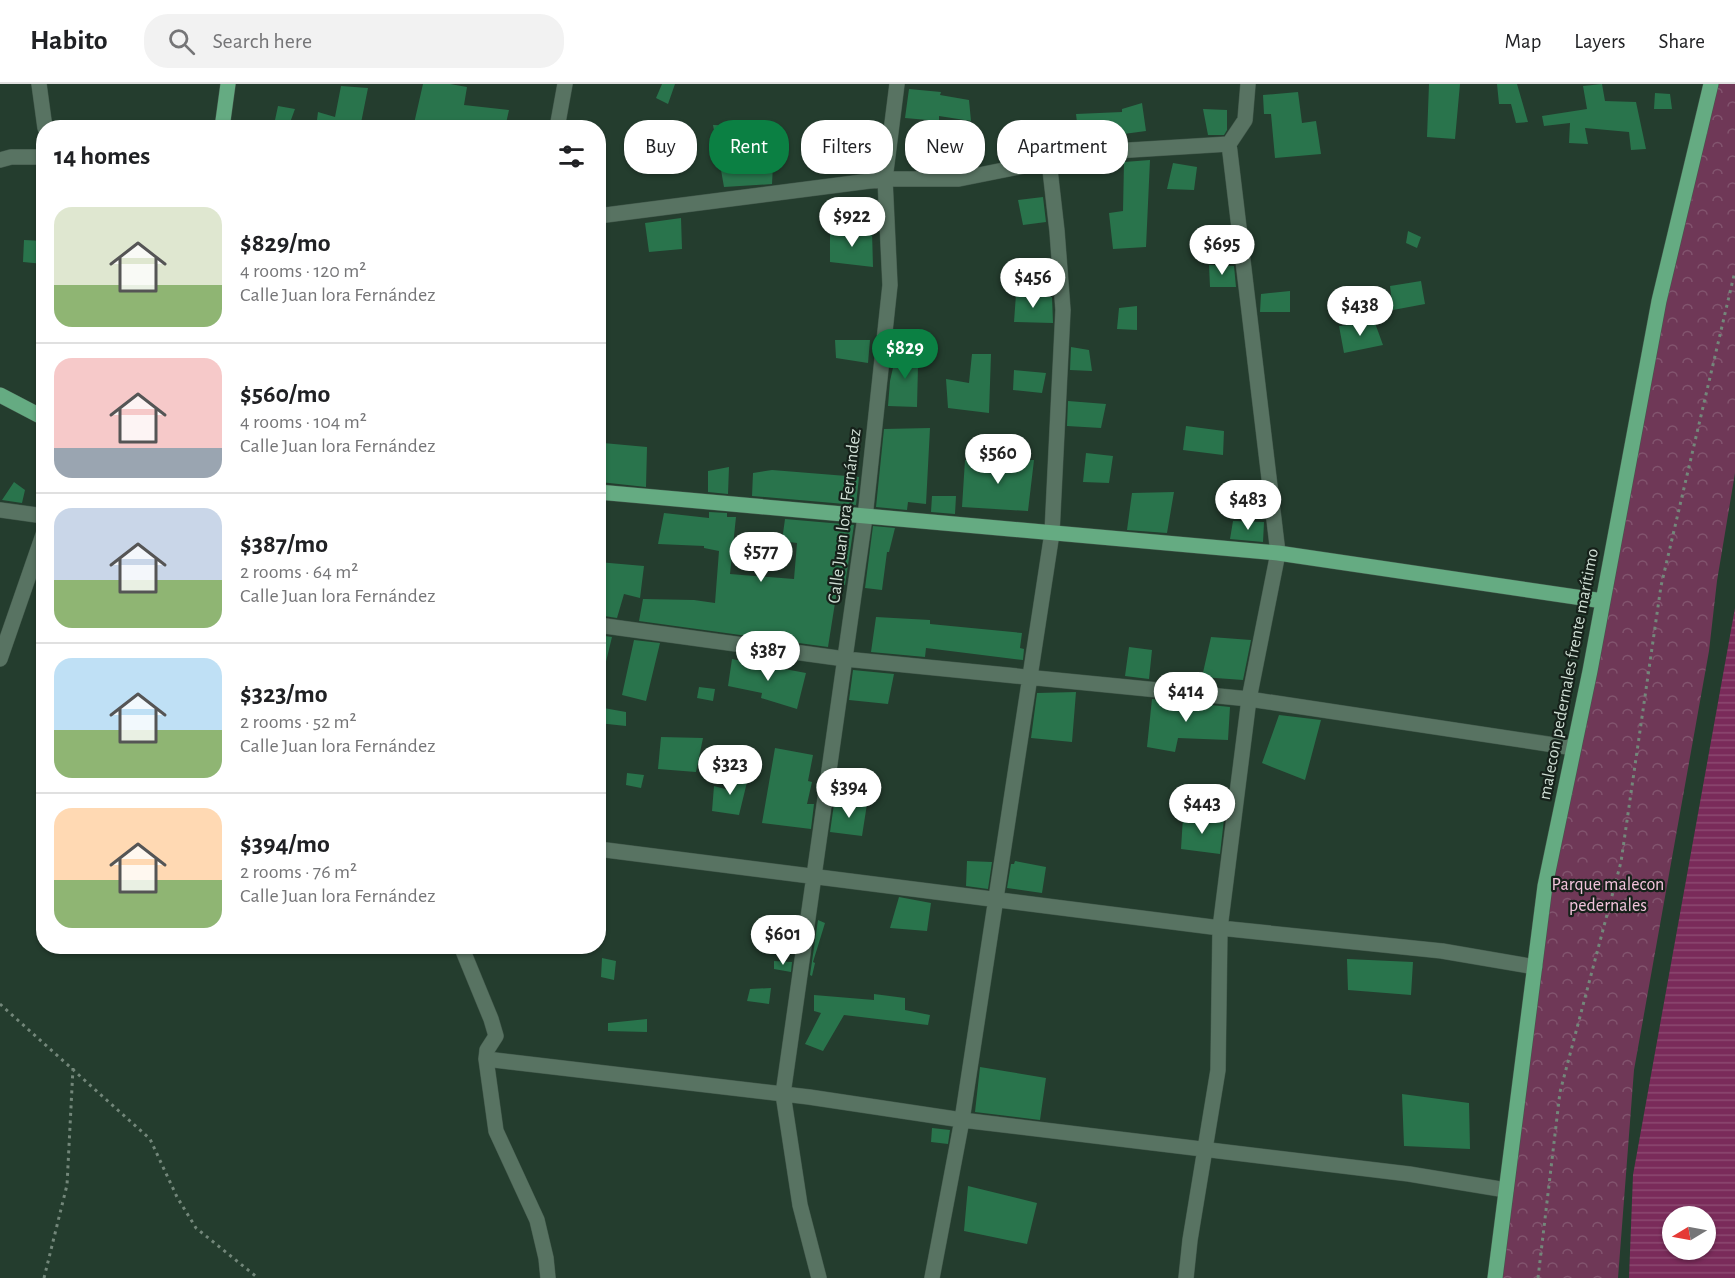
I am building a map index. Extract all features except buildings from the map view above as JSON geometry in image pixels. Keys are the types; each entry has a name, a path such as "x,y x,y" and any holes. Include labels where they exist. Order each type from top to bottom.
{"main road":[{"path":"223,120 228,84"},
{"name":"malecon pedernales frente marítimo","path":"1495,1278 1545,886 1603,601 1659,301 1711,84"},
{"path":"0,395 36,414"},
{"path":"606,493 1278,553 1603,601"}],"street":[{"path":"39,84 44,120"},
{"path":"558,120 565,84"},
{"name":"Calle Juan lora Fernández","path":"819,1278 800,1205 783,1094 865,517 890,285 885,179 897,84"},
{"path":"1186,1278 1190,1240 1218,1070 1220,928 1249,699 1278,553 1229,144 1245,120 1248,84"},
{"path":"1128,150 1229,144"},
{"path":"0,160 36,157"},
{"path":"606,215 885,179 959,179 997,171"},
{"path":"932,1278 962,1120 1052,534 1063,310 1050,174"},
{"path":"0,510 36,515"},
{"path":"0,659 36,555"},
{"path":"606,626 845,659 1249,699 1574,748"},
{"path":"606,850 1220,928 1442,951 1535,967"},
{"path":"464,954 496,1036 487,1050 486,1059 496,1131 537,1220 548,1278"},
{"path":"486,1059 783,1094 962,1120 1409,1174 1506,1190"}],"path":[{"path":"1538,1278 1560,1092 1621,862 1661,586 1735,271"},
{"path":"0,1004 150,1139 177,1197 196,1228 258,1278"},
{"path":"44,1278 67,1185 73,1068"}],"green space":[{"name":"Parque malecon pedernales","path":"1711,84 1735,84 1735,473 1717,581 1709,651 1634,1070 1618,1278 1501,1278 1551,888 1603,601"}],"shaded area":[{"path":"1735,608 1735,1278 1629,1278 1633,1175"}]}
